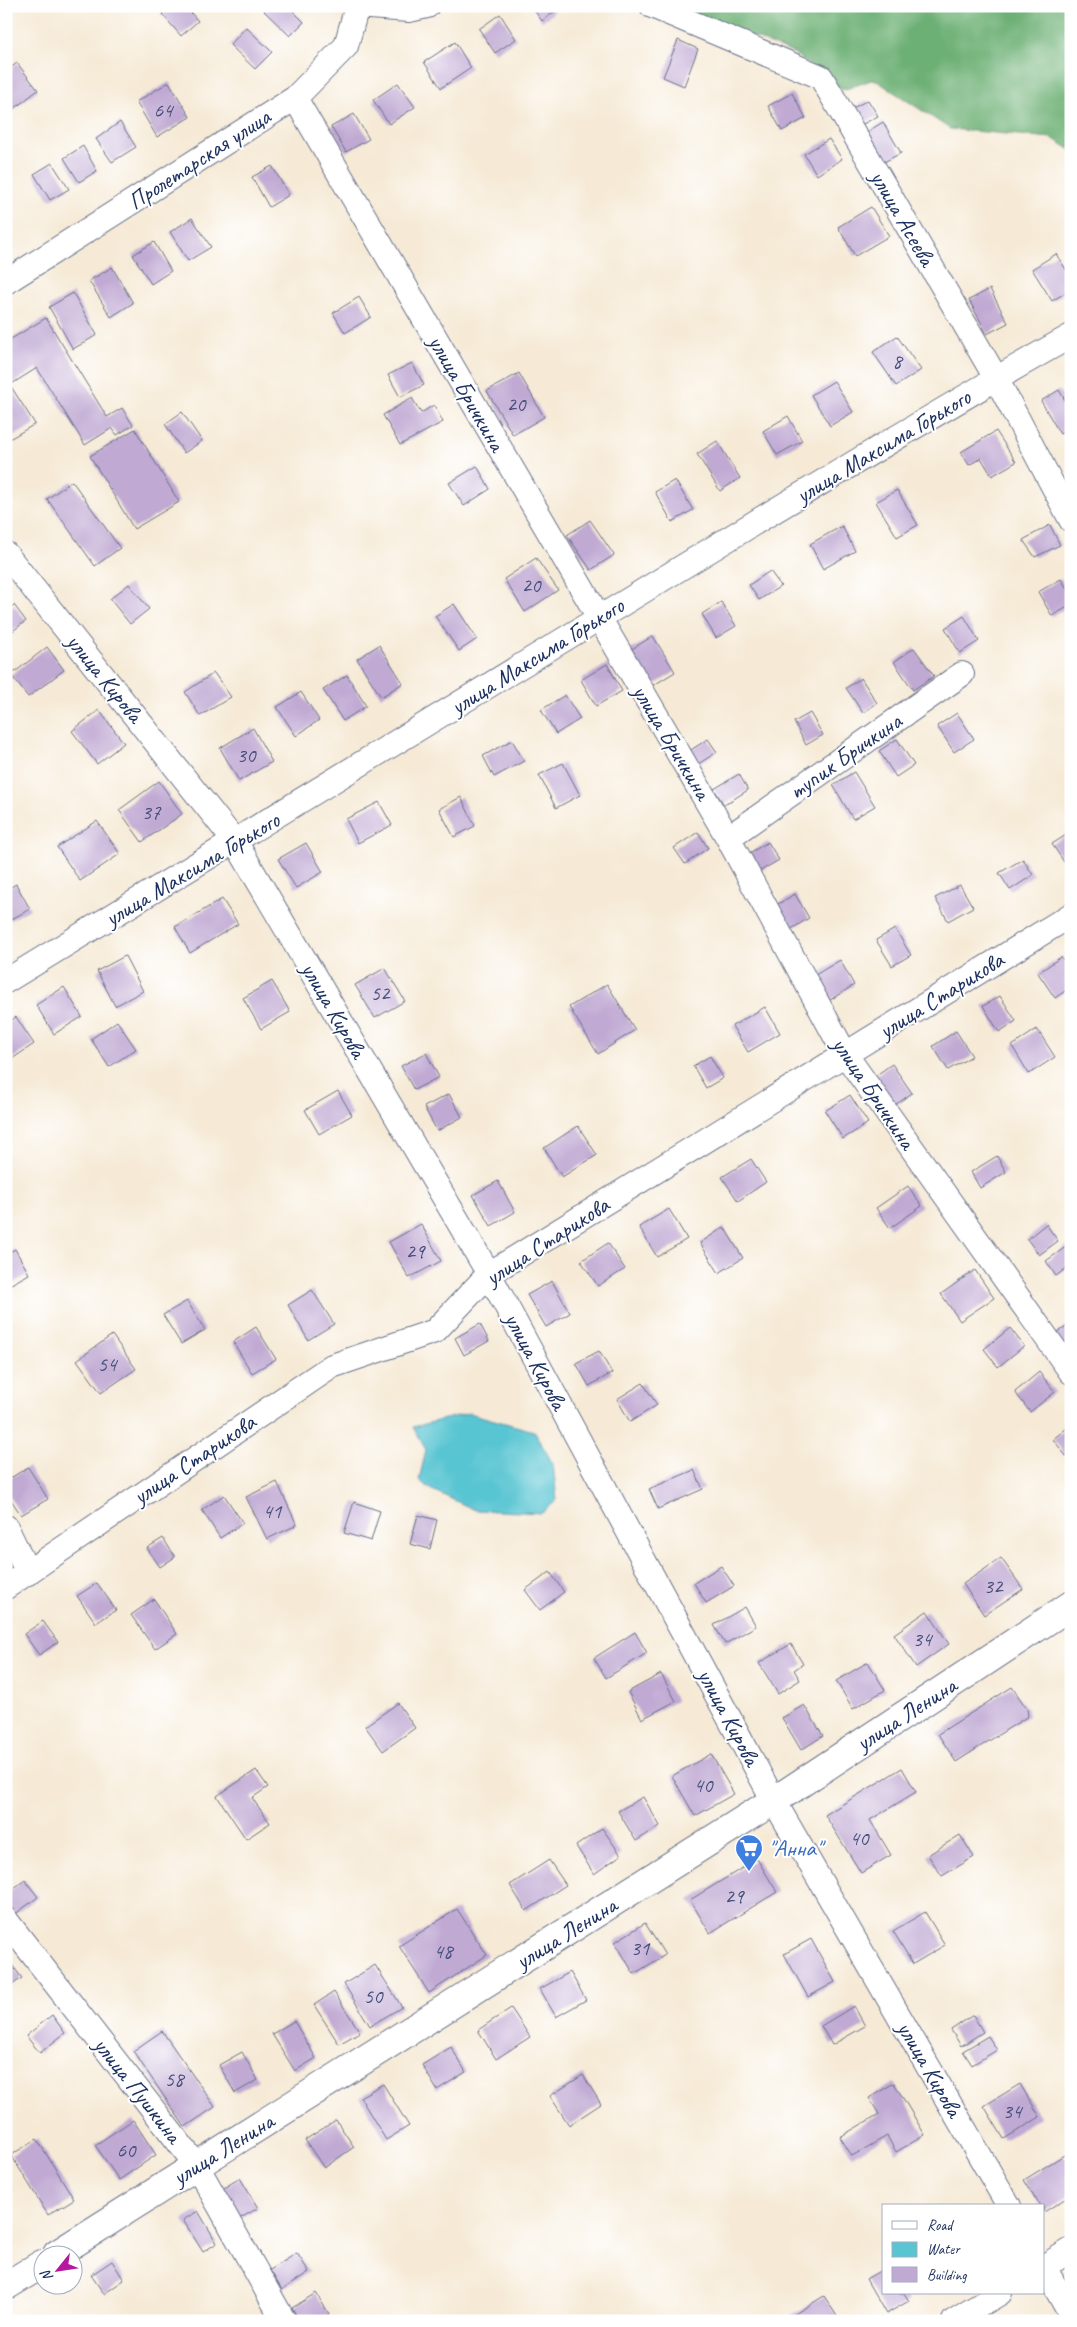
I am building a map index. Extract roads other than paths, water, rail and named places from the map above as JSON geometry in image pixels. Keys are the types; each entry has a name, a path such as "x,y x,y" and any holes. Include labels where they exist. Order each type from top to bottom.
{"street":[{"path":"357,6 409,10 427,6"},
{"name":"Пролетарская улица","path":"6,282 294,98 346,46 357,6"},
{"name":"улица Асеева","path":"652,6 821,76 996,378 1071,520"},
{"name":"улица Бричкина","path":"294,98 728,838 845,1054 1071,1372"},
{"name":"улица Максима Горького","path":"6,981 236,843 598,617 996,378 1071,336"},
{"name":"улица Кирова","path":"6,554 236,843 489,1274 774,1801 1008,2204"},
{"name":"тупик Бричкина","path":"728,838 962,674"},
{"name":"улица Старикова","path":"6,1587 222,1438 332,1366 435,1331 489,1274 1071,915"},
{"path":"6,1527 28,1573"},
{"name":"улица Ленина","path":"73,2244 774,1801 1071,1605"},
{"name":"улица Пушкина","path":"6,1920 197,2166 284,2321"},
{"path":"1071,2250 1044,2266 1071,2315"},
{"path":"6,2286 32,2270"},
{"path":"954,2321 998,2294"}],"water":[{"path":"469,1413 534,1431 553,1464 557,1500 542,1513 475,1510 430,1489 419,1480 426,1450 413,1427"}],"place":[{"name":"\"Анна\"","path":"749,1872"}]}
